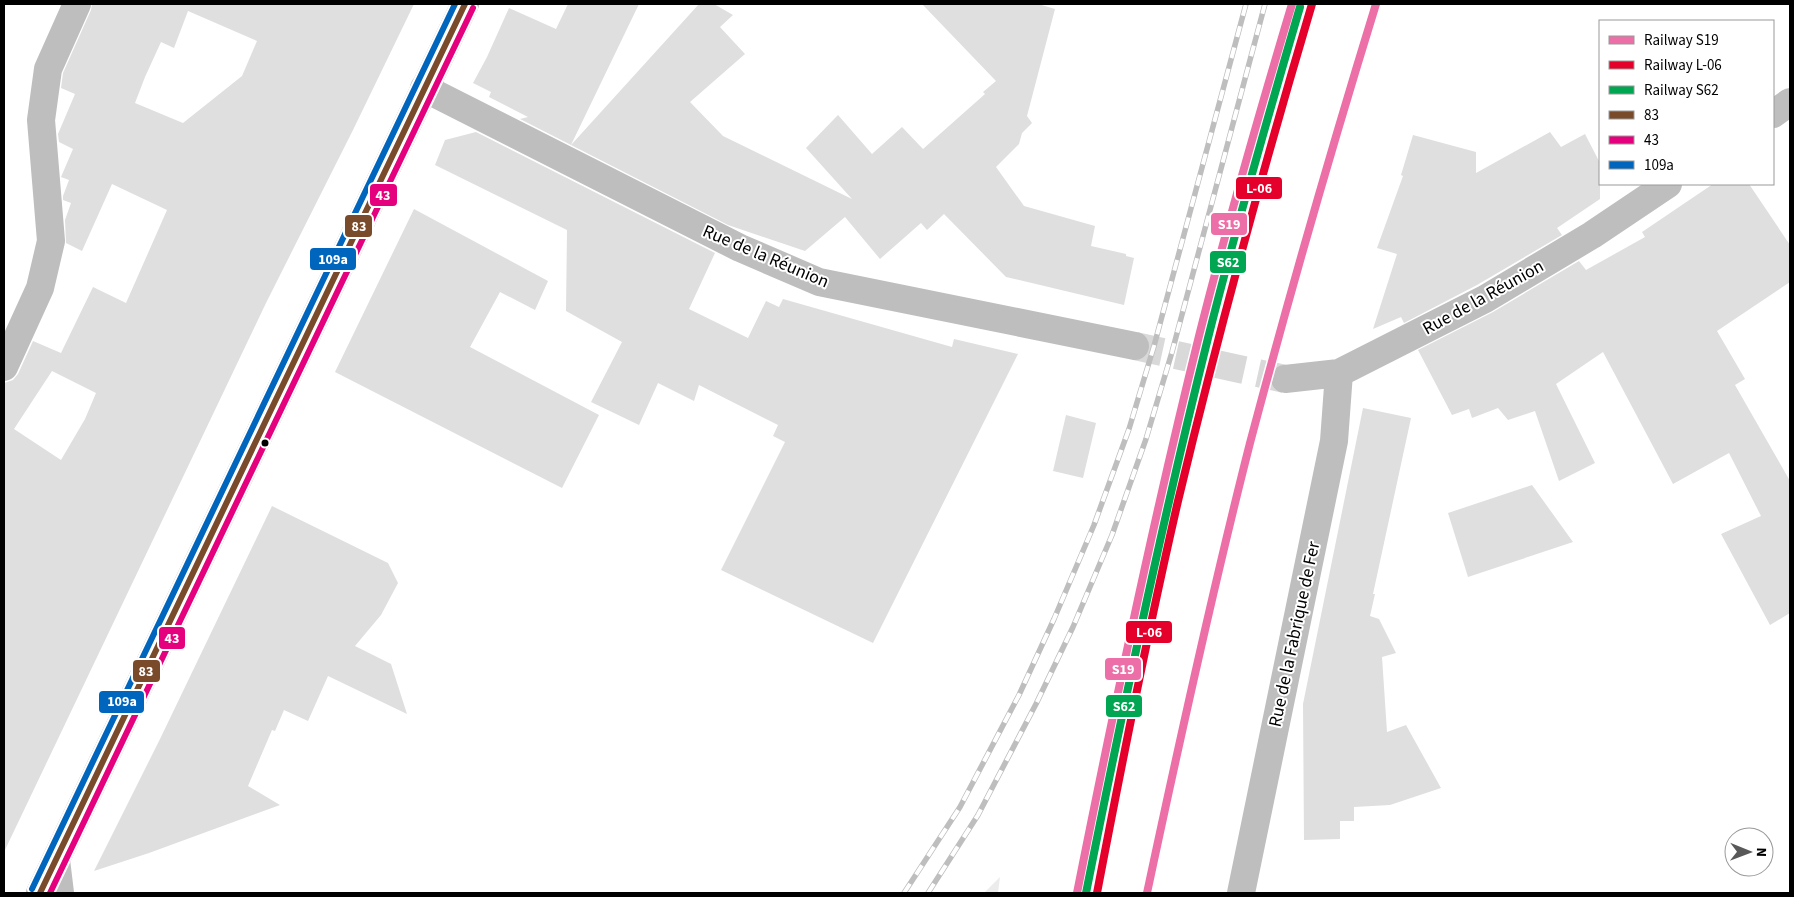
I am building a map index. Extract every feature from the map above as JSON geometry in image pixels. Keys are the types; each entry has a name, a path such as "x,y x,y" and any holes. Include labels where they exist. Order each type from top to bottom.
{"main road":[{"path":"40,893 465,4"}],"street":[{"path":"4,367 40,288 51,241 41,120 48,69 77,4"},
{"name":"Rue de la Réunion","path":"424,88 740,248 819,282 1135,346"},
{"path":"1774,113 1790,102"},
{"name":"Rue de la Réunion","path":"1285,379 1339,373 1485,299 1592,235 1667,185"},
{"name":"Rue de la Fabrique de Fer","path":"1241,893 1334,441 1339,373"},
{"path":"56,860 60,893"}],"shaded area":[{"path":"1000,877 998,893 984,893"}],"building":[{"path":"92,4 414,4 266,303 4,852 4,383 13,380 18,374 33,341 61,353 93,287 126,303 167,210 112,184 82,251 66,243 65,220 71,203 63,200 69,180 61,177 73,149 59,142 58,134 75,94 61,88 63,73","holes":["188,11 257,41 242,76 183,123 135,103 161,42 174,48","52,371 96,393 85,419 61,460 14,429"]},
{"path":"568,4 639,4 571,145 520,119 528,117 489,97 491,92 473,83 509,8 556,29"},
{"path":"699,4 714,4 733,15 720,27 745,54 690,102 723,136 852,199 806,148 838,115 872,154 902,127 923,149 985,94 983,92 996,81 922,4 1038,4 1055,9 1027,116 1032,123 1022,133 1019,144 996,167 1024,206 1095,226 1091,246 1126,254 1126,256 1134,258 1124,305 1006,277 944,214 927,230 921,223 880,259 845,217 805,251 728,225 571,145"},
{"path":"476,132 715,253 689,309 748,338 766,301 779,307 783,299 952,347 954,339 1018,354 873,643 721,570 785,442 773,436 778,425 699,385 694,401 658,383 639,425 591,402 622,342 566,311 567,230 435,165 445,140"},
{"path":"1550,132 1561,147 1585,134 1599,161 1600,199 1557,228 1562,235 1477,285 1404,323 1401,317 1373,329 1397,254 1377,248 1403,176 1401,175 1413,135 1476,152 1476,173"},
{"path":"1712,185 1750,185 1790,245 1790,282 1717,331 1745,379 1735,385 1790,481 1790,613 1770,625 1721,534 1761,516 1729,453 1673,484 1603,352 1556,384 1595,463 1559,481 1535,411 1508,420 1498,408 1472,418 1469,409 1452,415 1418,350 1493,312 1579,261 1586,270 1645,237 1642,232"},
{"path":"414,209 548,281 535,310 500,292 470,347 599,415 562,488 335,372"},
{"path":"1363,408 1411,418 1373,594 1375,594 1370,616 1379,619 1396,653 1382,657 1387,732 1406,725 1441,788 1390,805 1354,807 1354,821 1340,821 1340,839 1304,840 1303,704"},
{"path":"1066,415 1096,423 1083,478 1053,471"},
{"path":"1532,485 1573,542 1468,577 1448,513"},
{"path":"272,506 388,563 398,583 381,615 355,646 391,664 407,714 328,676 308,721 284,710 275,731 272,730 248,786 280,805 94,871 160,739"}],"tunnel":[{"path":"1135,346 1285,379"}],"railway":[{"path":"904,893 960,807 1019,695 1094,525 1129,429 1154,346 1246,4"},
{"path":"928,893 978,815 1036,704 1073,627 1112,535 1146,439 1172,352 1265,4"}],"rail line":[{"name":"S19","path":"1077,893 1135,614 1182,405 1232,211 1292,4"},
{"name":"L-06","path":"1097,893 1156,599 1178,501 1242,252 1312,4"},
{"name":"S19","path":"1147,893 1196,668 1250,443 1311,223 1376,4"},
{"name":"S62","path":"1086,893 1144,615 1191,407 1241,213 1300,7"}],"transit line":[{"name":"109a","path":"32,889 455,4"},
{"name":"83","path":"40,893 465,4"},
{"name":"43","path":"50,893 473,8"}]}
